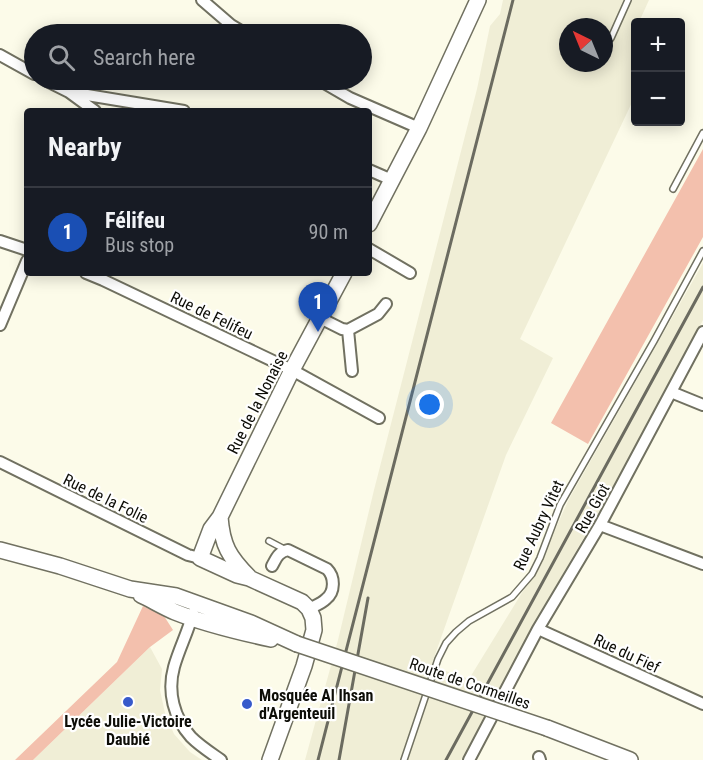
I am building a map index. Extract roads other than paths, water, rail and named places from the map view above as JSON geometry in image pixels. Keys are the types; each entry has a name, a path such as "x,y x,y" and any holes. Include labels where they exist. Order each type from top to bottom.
{"main road":[{"path":"372,218 419,128 478,0"},
{"name":"Rue de la Nonaise","path":"200,558 211,529 220,517 292,370 342,276"},
{"path":"220,517 224,545 232,559 249,578"},
{"name":"Route de Cormeilles","path":"0,550 60,566 130,589 172,611 192,618 247,634 297,644"},
{"path":"200,558 302,602 314,618 304,666 270,760"},
{"name":"Route de Cormeilles","path":"130,589 176,596 251,623 297,644 547,728 630,760"}],"street":[{"path":"202,0 230,24"},
{"path":"0,55 24,68"},
{"path":"65,90 91,108"},
{"path":"336,90 419,128"},
{"path":"69,92 166,108"},
{"path":"372,171 392,180"},
{"path":"0,241 24,249"},
{"path":"372,251 410,273"},
{"path":"0,325 24,268"},
{"name":"Rue de Felifeu","path":"93,276 292,370 379,418"},
{"path":"320,318 348,330 378,314 386,304"},
{"path":"348,330 352,371"},
{"name":"Rue Giot","path":"469,760 538,628 600,525 703,332"},
{"path":"670,393 703,405"},
{"name":"Rue de la Folie","path":"0,462 188,555 200,558"},
{"path":"600,525 703,564"},
{"path":"272,566 278,555 288,550 331,573 334,579 330,595 323,602 309,609"},
{"path":"196,603 173,669 171,681 173,703 190,737 221,760"},
{"name":"Rue du Fief","path":"538,628 703,704"}],"lane":[{"path":"613,34 628,0"},
{"path":"673,189 703,133"},
{"name":"Rue Aubry Vitet","path":"404,760 438,659 446,643 469,621 512,597 532,574 560,504 703,251"},
{"path":"269,541 288,550"}],"railway":[{"path":"318,760 513,0"},
{"path":"446,760 703,287"},
{"path":"339,760 368,598"}],"place":[{"name":"Félifeu","path":"318,332"},
{"name":"Lycée Julie-Victoire Daubié","path":"128,702"},
{"name":"Mosquée Al Ihsan d'Argenteuil","path":"247,704"}]}
